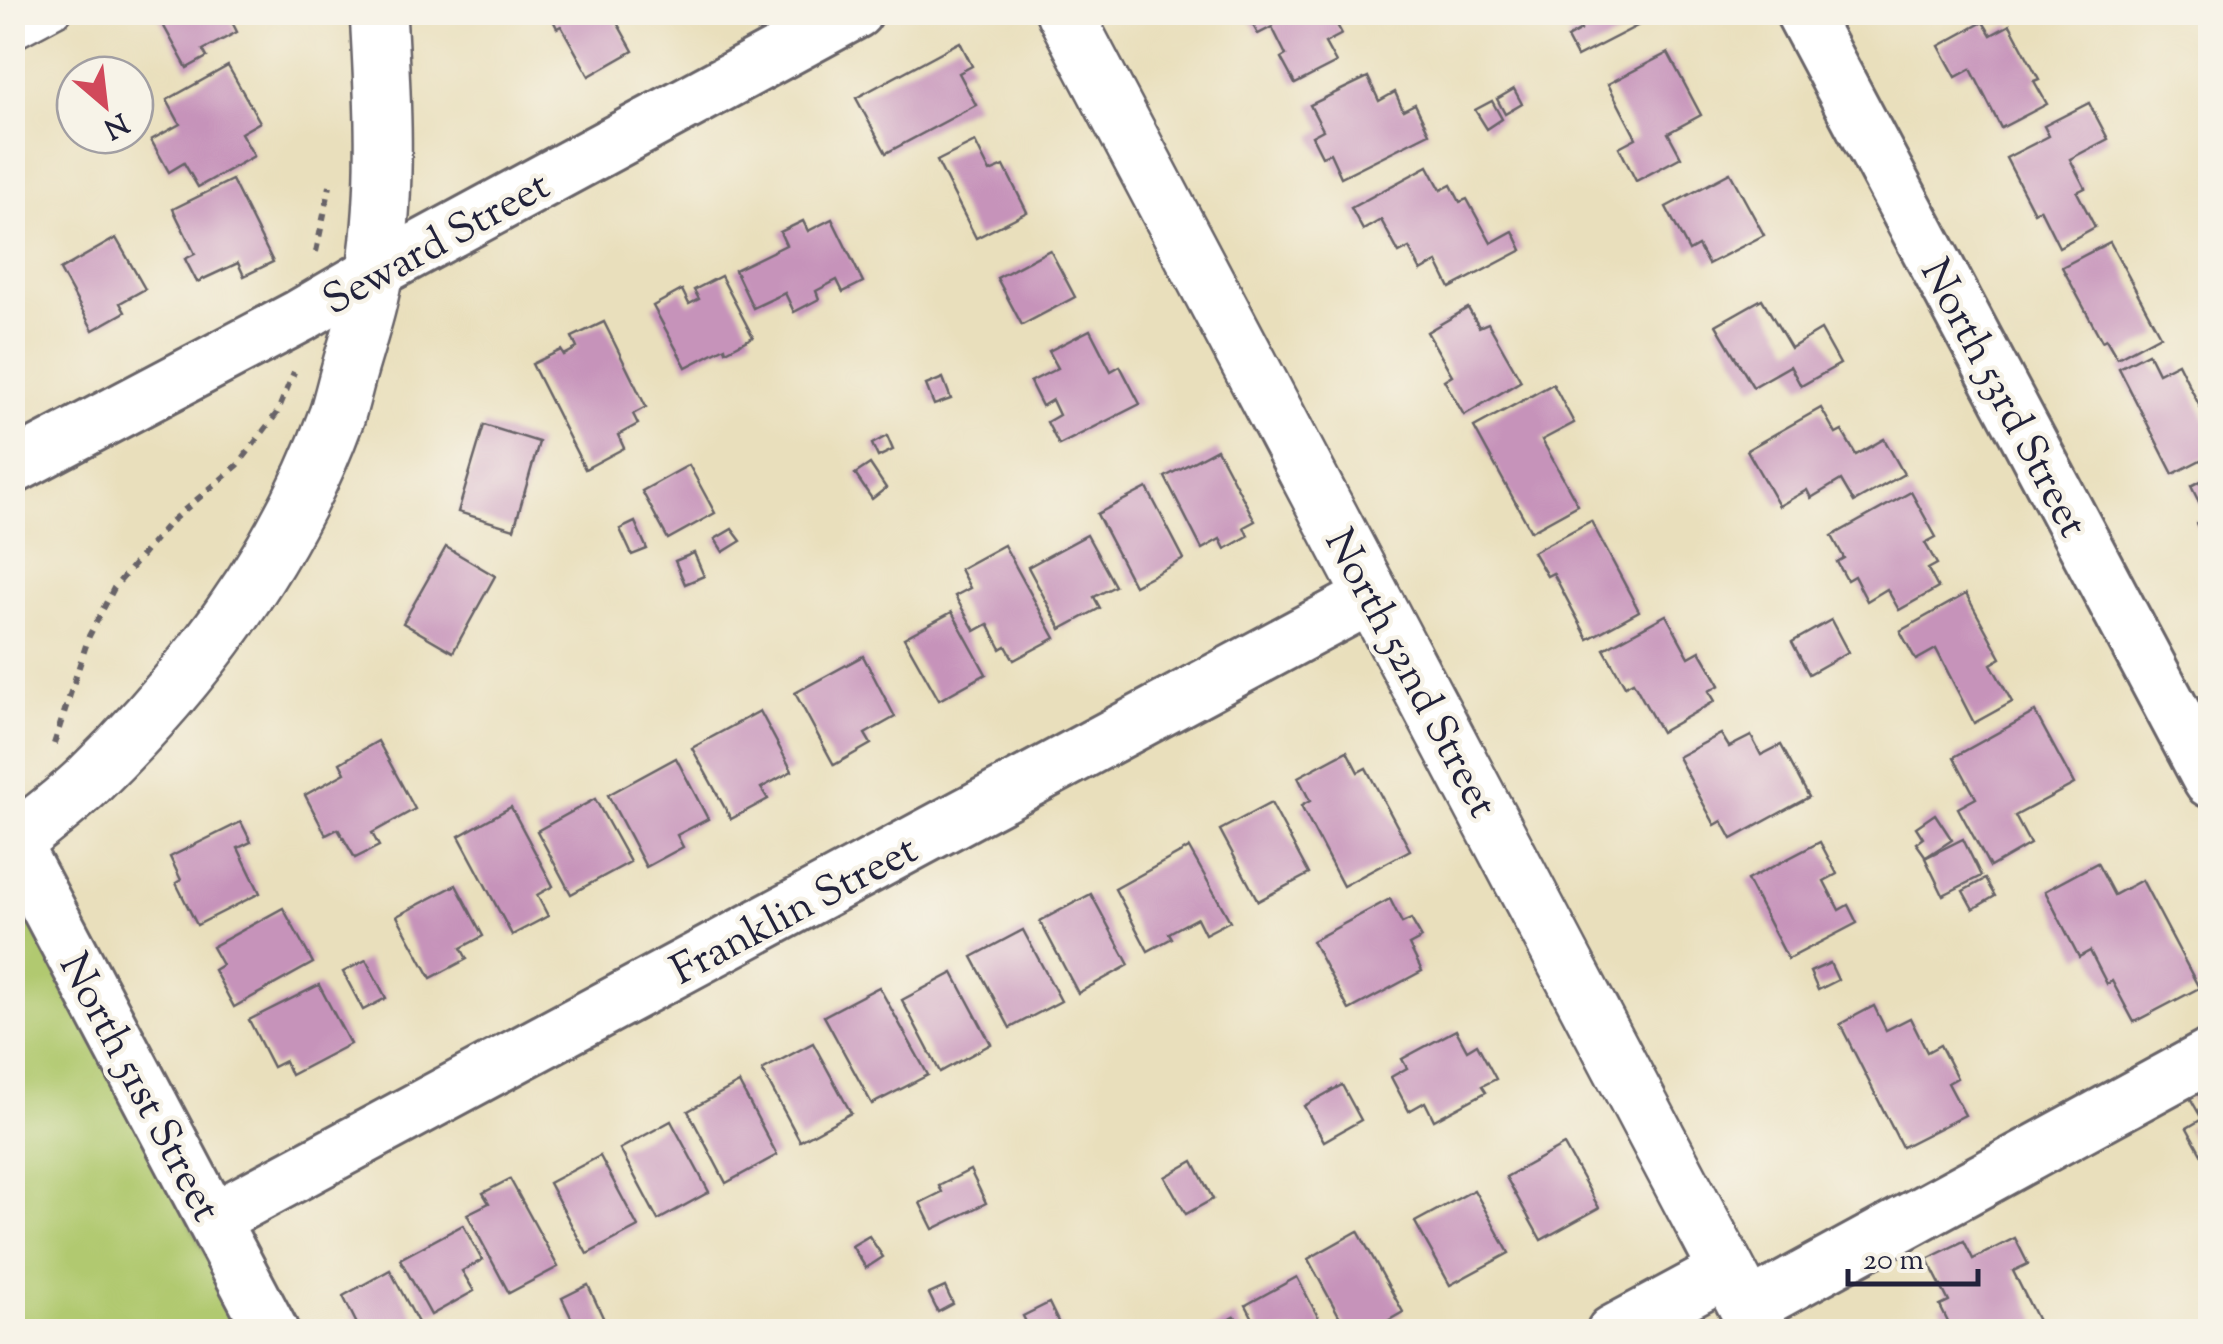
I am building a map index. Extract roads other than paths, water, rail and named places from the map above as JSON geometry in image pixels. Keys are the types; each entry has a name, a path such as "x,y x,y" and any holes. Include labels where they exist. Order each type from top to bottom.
{"street":[{"path":"13,842 84,784 202,657 255,581 304,493 337,414 375,272 382,179 378,12"},
{"name":"Seward Street","path":"12,468 856,12"},
{"name":"North 52nd Street","path":"1064,12 1746,1303"},
{"name":"North 53rd Street","path":"1802,12 2210,781"},
{"name":"Franklin Street","path":"212,1220 1374,596"},
{"name":"North 51st Street","path":"13,842 272,1332"},
{"path":"1613,1332 1746,1303 2210,1056"}],"lane":[{"path":"12,37 59,12"}]}
